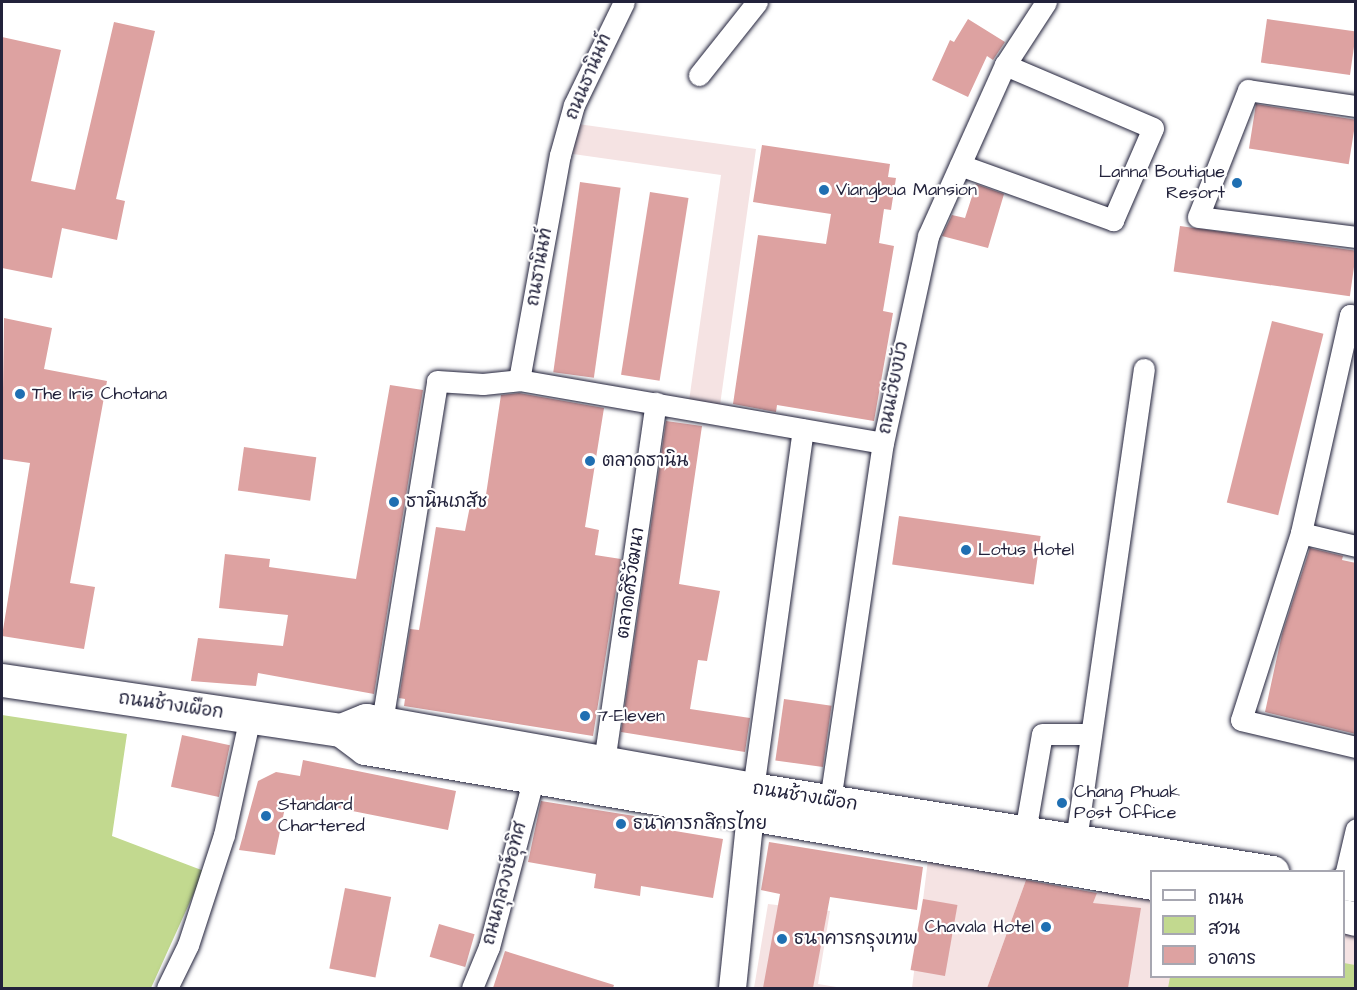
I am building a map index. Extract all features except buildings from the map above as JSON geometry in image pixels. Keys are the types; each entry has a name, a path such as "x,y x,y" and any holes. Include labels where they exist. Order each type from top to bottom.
{"main road":[{"name":"ถนนช้างเผือก","path":"2,680 341,730 365,748 534,777 751,802 830,801 1260,870"},
{"name":"ถนนช้างเผือก","path":"341,730 366,720 604,762 751,802 1150,883"}],"street":[{"name":"ถนนธานินท์","path":"560,155 574,105 624,2"},
{"path":"699,75 757,2"},
{"name":"ถนนเวียงบัว","path":"830,801 883,443 928,236 1005,65 1046,2"},
{"path":"960,165 1113,220 1153,128 1005,65"},
{"path":"1356,106 1248,90 1198,217 1356,237"},
{"name":"ถนธานินท์","path":"519,380 560,155"},
{"path":"1356,316 1350,315 1301,533 1241,720 1356,747"},
{"path":"1076,840 1144,369"},
{"path":"382,722 437,381 483,384 519,380 883,443"},
{"name":"ตลาดศิริวัฒนา","path":"604,762 656,403"},
{"path":"732,988 751,802 803,429"},
{"path":"1301,533 1356,546"},
{"path":"167,988 188,945 224,835 250,717"},
{"path":"1024,832 1042,734 1091,734"},
{"name":"ถนนกุลวงษ์อุทิศ","path":"472,988 489,947 534,777"},
{"path":"1345,878 1356,829"}],"shaded area":[{"path":"578,124 756,149 720,405 689,401 721,175 573,154"},
{"path":"929,852 1030,869 987,988 912,988"},
{"path":"1101,881 1150,890 1150,978 1345,978 1345,924 1355,926 1355,988 1047,988 1052,974 1065,976"},
{"path":"768,904 830,911 818,984 843,988 754,988"}],"green space":[{"path":"2,715 127,734 112,836 204,871 151,988 2,988"},
{"path":"1345,963 1355,965 1355,988 1168,988 1170,978 1345,978"}],"place":[{"name":"Lanna Boutique Resort","path":"1237,183"},
{"name":"Viangbua Mansion","path":"824,190"},
{"name":"The Iris Chotana","path":"20,394"},
{"name":"ตลาดธานิน","path":"590,461"},
{"name":"ธานินเภสัช","path":"394,502"},
{"name":"Lotus Hotel","path":"966,550"},
{"name":"7-Eleven","path":"585,716"},
{"name":"Chang Phuak Post Office","path":"1062,803"},
{"name":"Standard Chartered","path":"266,816"},
{"name":"ธนาคารกสิกรไทย","path":"621,824"},
{"name":"Chavala Hotel","path":"1046,927"},
{"name":"ธนาคารกรุงเทพ","path":"782,939"}]}
